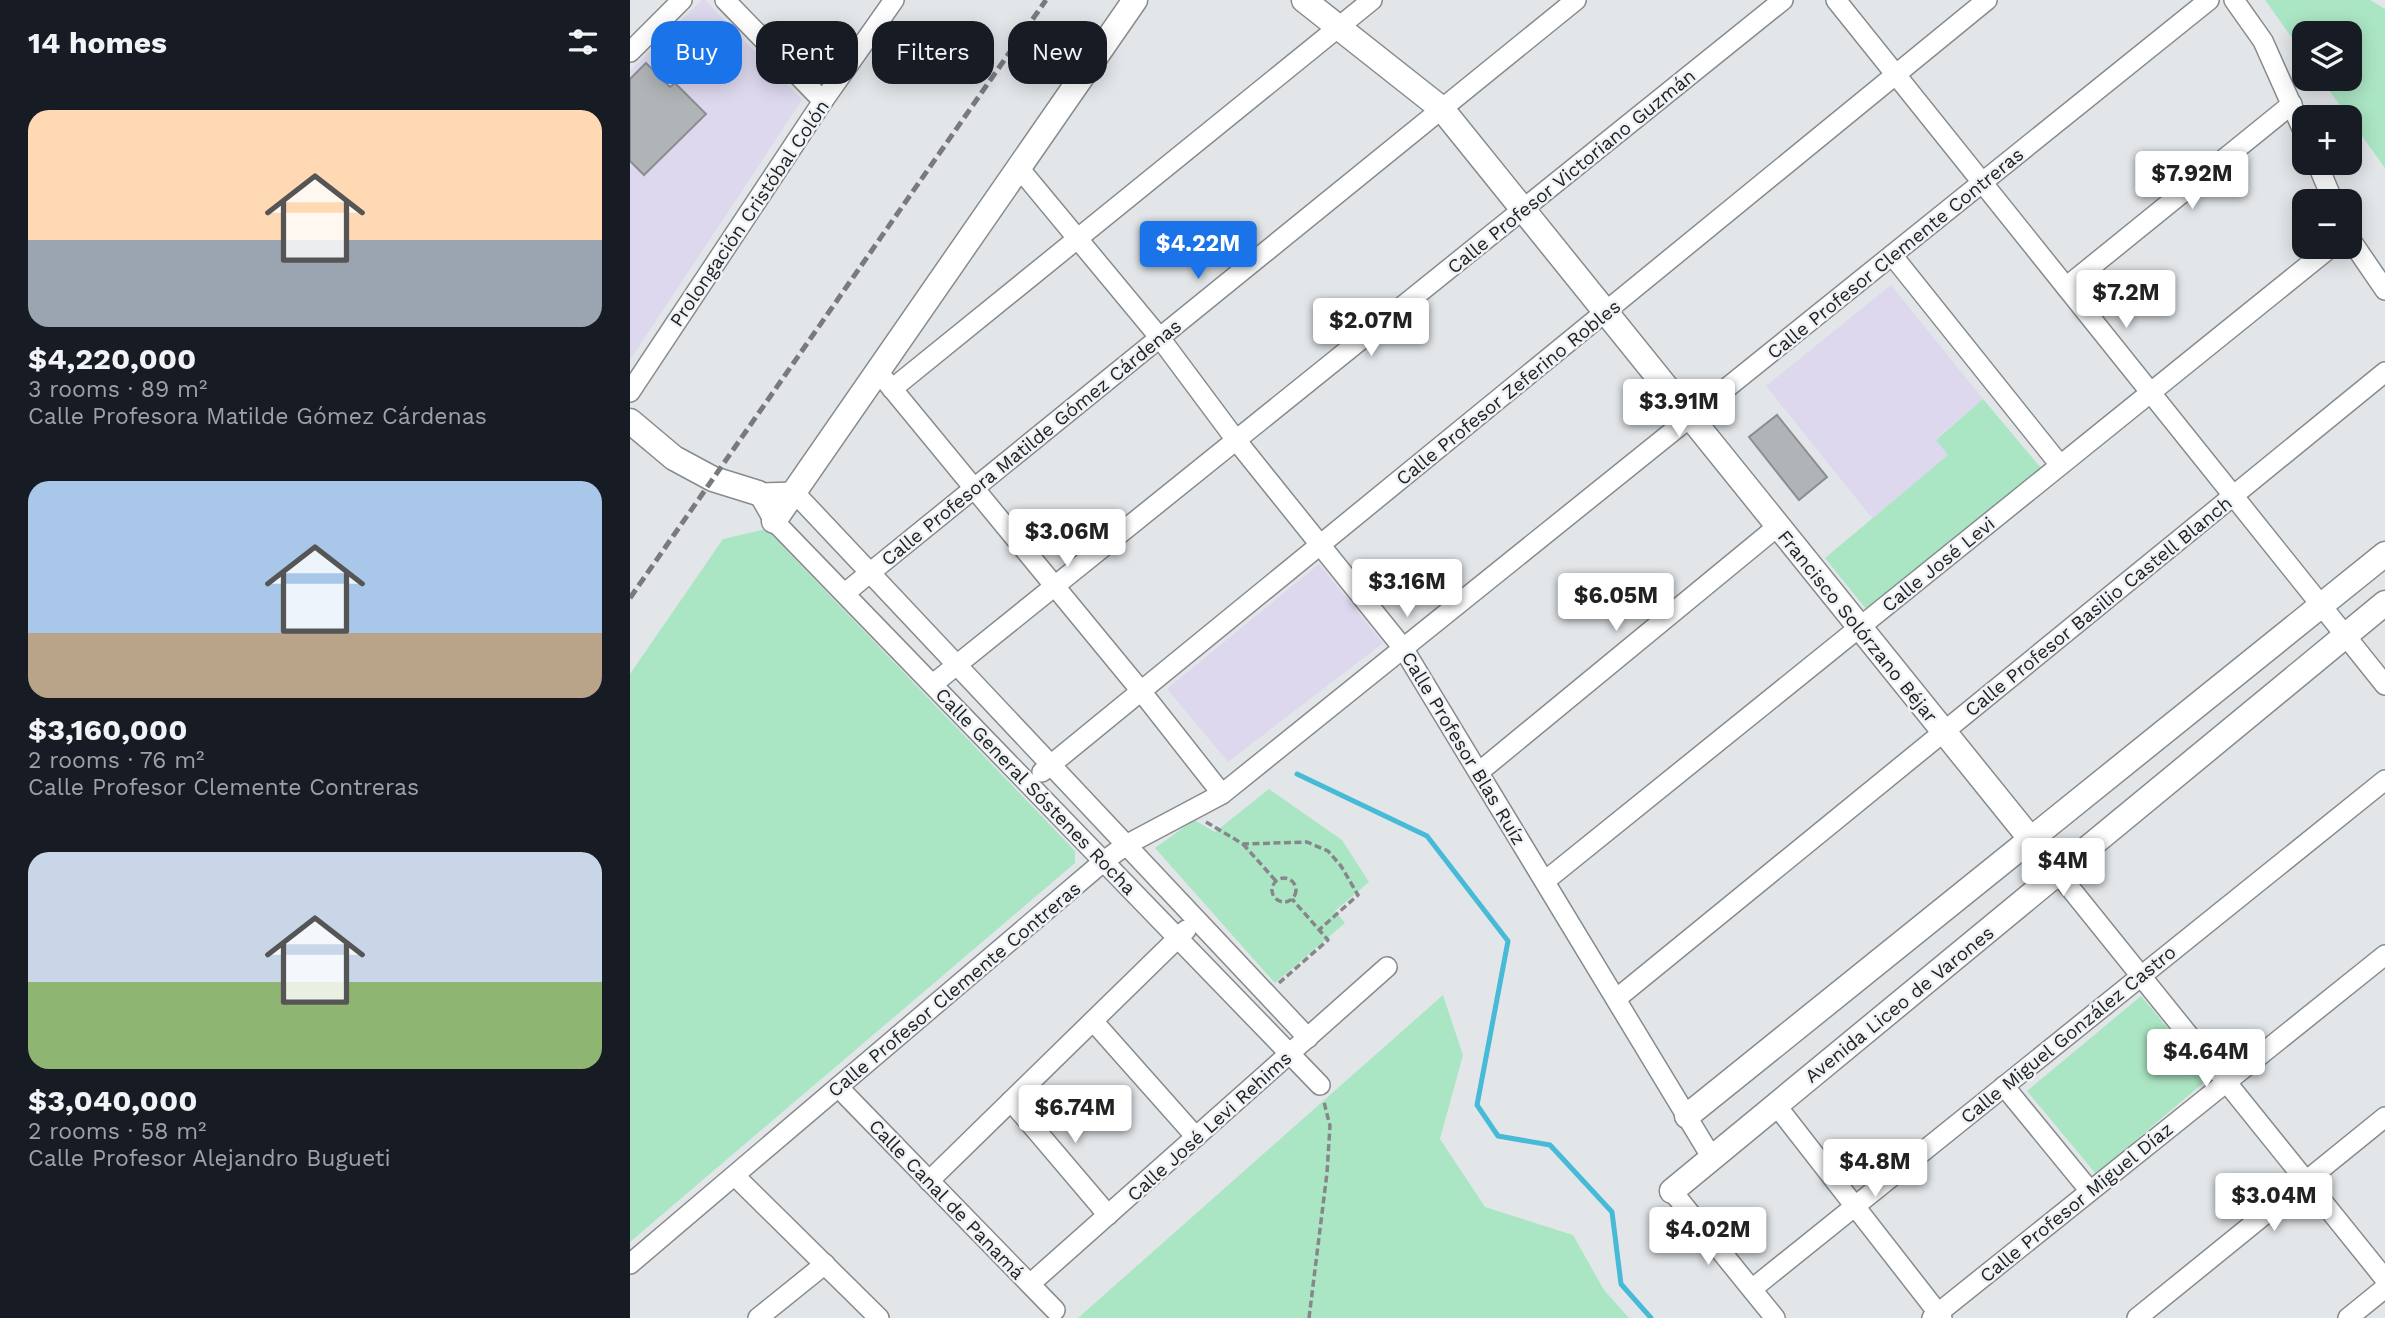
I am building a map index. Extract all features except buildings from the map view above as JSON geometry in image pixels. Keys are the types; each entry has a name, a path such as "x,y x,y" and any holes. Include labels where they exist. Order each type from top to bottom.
{"street":[{"path":"630,52 682,0"},
{"path":"725,0 823,101"},
{"name":"Prolongación Cristóbal Colón","path":"630,392 823,101 894,0"},
{"path":"775,521 794,492 885,380 1019,168 1135,0"},
{"path":"1117,26 1150,0"},
{"name":"Francisco Solórzano Béjar","path":"1304,0 1442,109 2385,1279"},
{"path":"885,380 1078,238 1372,0"},
{"name":"Calle Profesora Matilde Gómez Cárdenas","path":"845,593 1576,0"},
{"name":"Calle Profesor Victoriano Guzmán","path":"933,684 1783,0"},
{"path":"1836,0 2385,685"},
{"name":"Calle Profesor Zeferino Robles","path":"1028,782 1987,0"},
{"name":"Calle Profesor Clemente Contreras","path":"630,1264 1104,861 1126,845 1222,794 2209,0"},
{"path":"2066,287 2292,104 2263,41 2234,0"},
{"name":"Calle Profesor Blas Ruíz","path":"1019,168 1160,338 1236,440 1404,648 1712,1158"},
{"path":"1892,255 2060,465"},
{"path":"2362,256 2385,290"},
{"name":"Calle José Levi","path":"1545,881 2316,259"},
{"name":"Calle Profesor Basilio Castell Blanch","path":"1616,999 2385,372"},
{"path":"885,380 1141,691 1222,794"},
{"path":"630,421 674,458 713,479 758,493 794,492"},
{"name":"Calle General Sóstenes Rocha","path":"794,492 1307,1038"},
{"name":"Calle General Sóstenes Rocha","path":"758,493 775,521 1320,1085"},
{"path":"1479,772 1778,526"},
{"path":"1687,1116 2385,554"},
{"name":"Avenida Liceo de Varones","path":"1672,1191 2385,603"},
{"name":"Calle Miguel González Castro","path":"1752,1289 2385,780"},
{"path":"929,1181 1196,920"},
{"name":"Calle Profesor Miguel Díaz","path":"1937,1316 2385,955"},
{"name":"Calle José Levi Rehims","path":"1030,1284 1387,967"},
{"path":"1093,1021 1196,1137"},
{"path":"2004,1086 2090,1191"},
{"name":"Calle Canal de Panamá","path":"839,1088 1055,1310"},
{"path":"1011,1101 1108,1215"},
{"path":"1776,1105 1937,1316"},
{"path":"2137,1318 2385,1117"},
{"path":"735,1176 879,1318"},
{"path":"1672,1191 1775,1318"},
{"path":"758,1318 825,1264"},
{"path":"2348,1318 2385,1288"}],"path":[{"path":"1203,821 1243,844 1276,881"},
{"path":"1243,844 1307,842 1328,851 1341,866 1358,895 1320,930"},
{"path":"1283,878 1293,882 1296,892 1292,899 1284,902 1276,899 1272,888 1276,881 1283,878"},
{"path":"1266,994 1328,940 1292,899"},
{"path":"1309,1318 1327,1173 1330,1126 1320,1085"}],"shaded area":[{"path":"705,0 725,21 681,21"},
{"path":"742,38 756,53 756,84 786,84 802,100 630,360 630,71 651,50 651,84 742,84"},
{"path":"1891,285 1983,399 1936,439 1949,455 1872,518 1766,386"},
{"path":"1319,564 1383,643 1228,762 1167,689"}],"green space":[{"path":"2265,0 2370,0 2385,9 2385,168 2362,136 2362,105 2340,105 2330,91 2362,91 2362,21 2292,21 2292,38"},
{"path":"1983,399 2041,468 1866,609 1825,558 1948,455 1936,440"},
{"path":"766,529 1075,851 1075,863 630,1242 630,674 723,539"},
{"path":"1269,789 1342,840 1369,882 1335,911 1345,923 1275,983 1155,848 1194,820 1215,832"},
{"path":"1443,995 1463,1055 1440,1139 1485,1207 1573,1235 1604,1290 1629,1318 1078,1318"},
{"path":"2141,996 2209,1078 2096,1174 2027,1091"}],"waterway":[{"path":"1297,774 1427,836 1508,941 1477,1105 1498,1136 1550,1145 1612,1212 1621,1284 1651,1318"}],"railway":[{"path":"630,598 1046,0"}]}
